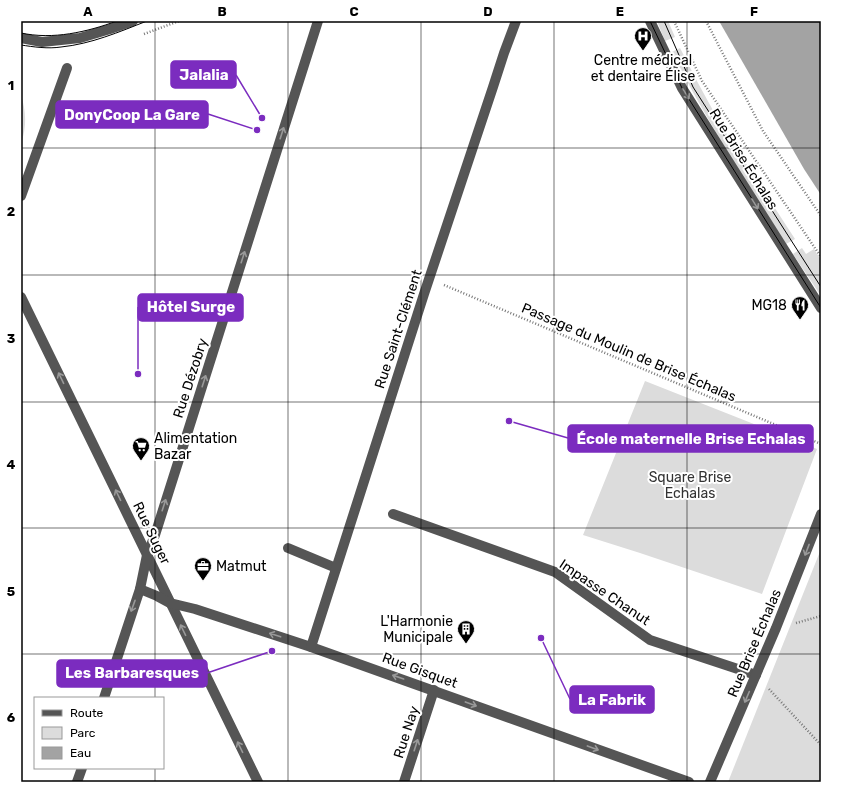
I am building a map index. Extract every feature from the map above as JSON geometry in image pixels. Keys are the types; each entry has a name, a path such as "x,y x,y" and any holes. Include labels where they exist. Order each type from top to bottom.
{"street":[{"path":"21,38 42,42 80,38 133,21"},
{"name":"Rue Dézobry","path":"104,697 140,589 147,555 155,535 318,21"},
{"name":"Rue Saint-Clément","path":"311,647 429,278 516,21"},
{"name":"Rue Brise Échalas","path":"650,21 682,88 821,308"},
{"path":"21,196 67,68"},
{"name":"Rue Suger","path":"21,297 258,782"},
{"name":"Impasse Chanut","path":"393,514 555,572 650,640 756,675"},
{"name":"Rue Brise Échalas","path":"710,782 776,628 821,514"},
{"path":"288,548 336,568"},
{"name":"Rue Gisquet","path":"140,589 170,603 195,609 311,647 689,782"},
{"name":"Rue Nay","path":"404,782 434,690"},
{"path":"77,782 82,769"}],"path":[{"path":"674,21 702,81 821,256"},
{"path":"706,21 763,131 821,216"},
{"name":"Passage du Moulin de Brise Échalas","path":"429,278 821,444"},
{"path":"776,628 821,616"},
{"path":"756,675 821,745"}],"green space":[{"path":"657,21 668,21 675,37 665,41"},
{"path":"680,48 721,125 795,239 786,244 726,150 672,52"},
{"path":"21,95 25,119 21,143"},
{"path":"802,248 806,254 814,249 821,260 821,296 793,254"},
{"name":"Square Brise Echalas","path":"645,381 817,449 762,594 583,535"},
{"path":"821,549 821,782 728,782"}],"water":[{"path":"719,21 821,21 821,195 804,169"}],"tram line":[{"path":"21,33 45,36 70,34 117,21"},
{"path":"21,45 56,48 83,43 105,37 147,21"},
{"path":"650,21 682,88 821,308"},
{"path":"664,21 693,87 821,287"}],"place":[{"name":"Centre médical et dentaire Élise","path":"643,51"},
{"name":"Jalalia","path":"262,118"},
{"name":"DonyCoop La Gare","path":"257,130"},
{"name":"MG18","path":"800,320"},
{"name":"Hôtel Surge","path":"138,374"},
{"name":"École maternelle Brise Echalas","path":"509,421"},
{"name":"Alimentation Bazar","path":"141,461"},
{"name":"Matmut","path":"203,581"},
{"name":"La Fabrik","path":"541,638"},
{"name":"L'Harmonie Municipale","path":"466,644"},
{"name":"Les Barbaresques","path":"272,651"}]}
